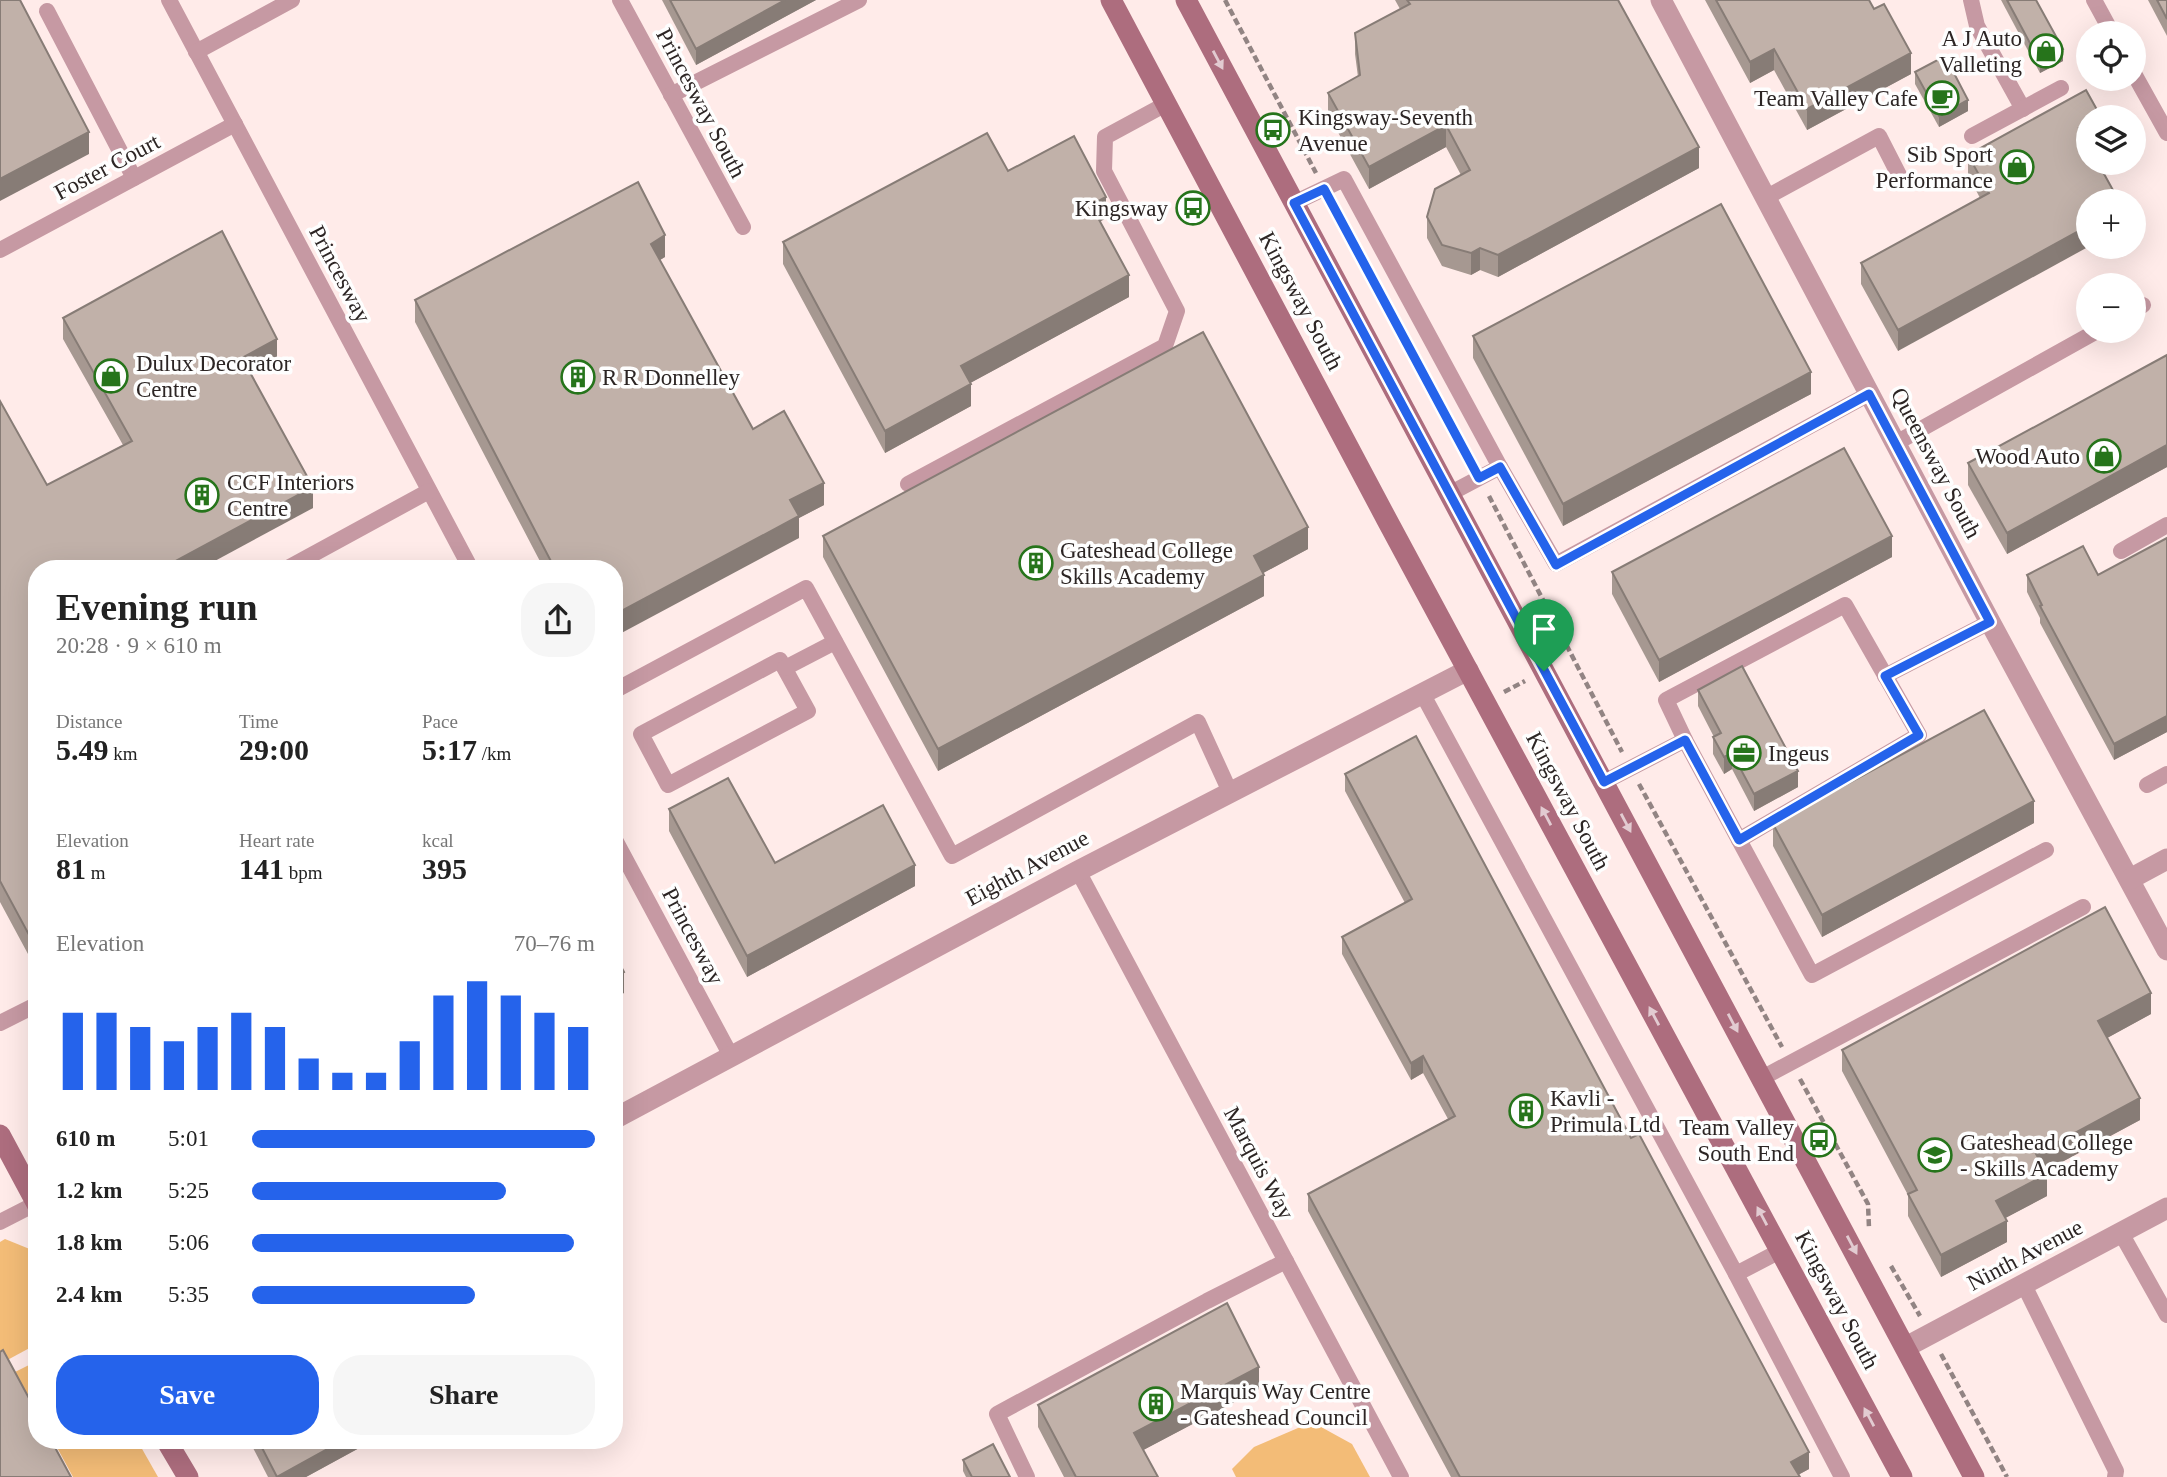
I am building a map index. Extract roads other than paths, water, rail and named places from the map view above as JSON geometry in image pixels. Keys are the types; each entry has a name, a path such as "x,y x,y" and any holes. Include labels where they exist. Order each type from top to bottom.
{"street":[{"name":"Kingsway South","path":"1111,0 1902,1477"},
{"name":"Kingsway South","path":"1186,0 1974,1477"},
{"name":"Queensway South","path":"1661,0 2167,950"},
{"name":"Eighth Avenue","path":"623,1114 1078,871 1468,670"},
{"path":"2130,879 2167,859"},
{"path":"0,1135 28,1186"},
{"name":"Ninth Avenue","path":"1906,1347 2167,1208"},
{"path":"171,1449 188,1477"}],"lane":[{"name":"Princesway","path":"169,0 429,491 461,560"},
{"path":"196,52 292,0"},
{"name":"Princesway South","path":"620,0 743,227"},
{"path":"671,95 859,0"},
{"path":"1972,0 1977,26 2023,109"},
{"path":"2094,0 2105,21"},
{"path":"47,12 134,178"},
{"path":"1972,136 2061,88"},
{"path":"2144,91 2167,133"},
{"path":"908,484 1165,346 1177,311 1104,171 1105,136 1166,104"},
{"name":"Foster Court","path":"0,250 235,124"},
{"path":"1765,198 1879,136 1901,179"},
{"path":"1294,203 1344,179 1556,565 1869,394"},
{"path":"1896,443 2076,343"},
{"path":"1449,494 1500,467"},
{"path":"302,560 429,491"},
{"path":"2121,551 2167,525"},
{"path":"623,686 806,588 952,856 1198,722 1230,792"},
{"path":"1739,840 1919,735 1845,605 1666,700 1685,740 1739,840 1812,975 2046,850"},
{"path":"1885,676 1990,622"},
{"path":"785,668 835,642"},
{"path":"780,660 785,668 808,712 668,785 641,734 780,660"},
{"path":"1422,693 1736,1274 1842,1477"},
{"path":"1604,782 1685,740"},
{"path":"2147,785 2167,774"},
{"name":"Princesway","path":"623,855 731,1056"},
{"name":"Marquis Way","path":"1078,871 1401,1477"},
{"path":"1762,1078 2083,907"},
{"path":"0,1023 28,1009"},
{"path":"0,1222 28,1208"},
{"path":"2121,1233 2167,1315"},
{"path":"1736,1274 1780,1251"},
{"path":"1027,1477 997,1414 1286,1261"},
{"path":"2024,1285 2116,1474"}],"place":[{"name":"A J Auto Valleting","path":"2046,51"},
{"name":"Team Valley Cafe","path":"1942,98"},
{"name":"Kingsway-Seventh Avenue","path":"1273,130"},
{"name":"Sib Sport Performance","path":"2017,167"},
{"name":"Kingsway","path":"1193,208"},
{"name":"Dulux Decorator Centre","path":"111,376"},
{"name":"R R Donnelley","path":"578,377"},
{"name":"Wood Auto","path":"2104,456"},
{"name":"CCF Interiors Centre","path":"202,495"},
{"name":"Gateshead College Skills Academy","path":"1036,563"},
{"name":"Ingeus","path":"1744,753"},
{"name":"Kavli - Primula Ltd","path":"1526,1111"},
{"name":"Team Valley South End","path":"1819,1140"},
{"name":"Gateshead College - Skills Academy","path":"1935,1155"},
{"name":"Marquis Way Centre - Gateshead Council","path":"1156,1404"}]}
